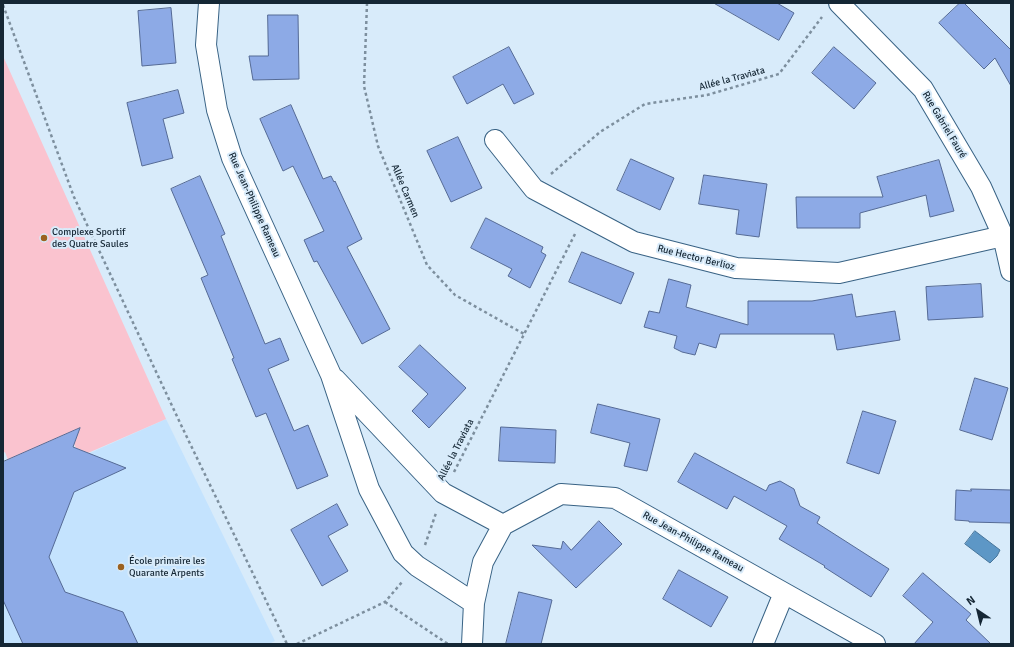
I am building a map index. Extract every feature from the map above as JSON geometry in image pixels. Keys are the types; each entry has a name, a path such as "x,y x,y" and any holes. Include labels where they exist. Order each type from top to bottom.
{"street":[{"name":"Rue Jean-Philippe Rameau","path":"209,3 206,45 217,110 232,158 331,375 369,489 403,553 417,566 474,603"},
{"name":"Rue Gabriel Fauré","path":"831,9 923,89 980,187 1003,236 1011,272"},
{"name":"Rue Hector Berlioz","path":"495,140 534,189 584,216 634,242 736,268 839,273 1003,236"},
{"name":"Rue Jean-Philippe Rameau","path":"331,375 443,493 503,525 561,494 615,498 875,644"},
{"path":"472,644 474,603 483,562 503,525"},
{"path":"762,644 784,593"}],"path":[{"name":"Allée Carmen","path":"367,3 364,86 378,146 427,265 454,296 524,334"},
{"path":"3,5 74,197 182,428 287,644"},
{"name":"Allée la Traviata","path":"534,189 600,132 645,104 707,95 779,74 831,9"},
{"name":"Allée la Traviata","path":"297,644 385,602 417,566 443,493 584,216"},
{"path":"385,602 448,644"}],"shaded area":[{"name":"Complexe Sportif des Quatre Saules","path":"3,56 166,419 88,453 76,448 74,444 80,428 8,460 5,452 3,453"},
{"name":"École primaire les Quarante Arpents","path":"166,419 275,641 269,644 3,644 3,492"}],"water":[{"path":"975,531 1000,550 997,556 990,563 965,544"}],"building":[{"path":"714,3 777,3 794,13 779,40"},
{"path":"960,3 964,3 1011,50 1011,86 995,58 984,69 939,23"},
{"path":"171,8 176,63 142,66 138,11"},
{"path":"268,15 298,15 299,79 253,80 249,56 268,56"},
{"path":"509,47 534,94 514,104 503,84 467,104 453,77"},
{"path":"834,47 876,83 854,109 812,73"},
{"path":"178,90 184,113 163,119 173,158 142,166 127,103"},
{"path":"291,105 323,179 331,176 334,182 335,181 362,239 347,247 390,329 362,344 317,261 314,262 304,240 324,231 293,166 283,171 260,119"},
{"path":"458,137 482,188 451,202 427,151"},
{"path":"631,159 674,178 660,210 617,190"},
{"path":"939,160 954,211 930,217 926,195 860,213 860,228 797,228 796,197 883,197 877,177"},
{"path":"704,175 767,184 759,237 736,234 739,210 699,204"},
{"path":"200,176 225,234 221,236 265,344 280,338 289,360 268,369 294,431 308,425 328,476 297,489 266,413 256,417 232,359 234,358 201,278 208,275 171,189"},
{"path":"486,218 543,247 541,252 546,255 530,288 508,276 512,269 471,248"},
{"path":"582,252 634,273 621,304 569,282"},
{"path":"669,279 691,285 686,307 748,325 748,301 812,301 852,294 856,317 895,311 900,340 837,350 834,334 720,334 716,348 699,343 695,355 682,352 674,348 677,336 644,327 649,311 659,313"},
{"path":"981,284 983,317 928,320 926,287"},
{"path":"420,345 466,388 429,428 412,411 428,394 399,367"},
{"path":"975,378 1008,388 992,440 960,430"},
{"path":"598,404 660,419 647,471 624,466 630,443 591,433"},
{"path":"863,411 896,421 879,474 847,463"},
{"path":"501,427 556,430 555,463 499,461"},
{"path":"80,428 73,447 126,468 74,492 49,557 65,592 123,612 138,644 23,644 3,600 3,462"},
{"path":"695,453 766,491 769,485 780,481 794,489 800,506 820,517 817,523 889,569 871,597 824,567 825,566 779,539 787,526 734,496 727,509 678,482"},
{"path":"971,489 1011,490 1011,523 969,522 955,520 956,490 971,491"},
{"path":"337,504 348,525 328,536 348,571 322,586 291,530"},
{"path":"599,521 622,544 576,588 532,545 561,549 563,541 571,550"},
{"path":"679,570 728,597 711,627 663,599"},
{"path":"923,573 971,614 966,620 991,644 914,644 933,622 903,596"},
{"path":"519,592 552,600 541,644 506,644"}],"place":[{"name":"Complexe Sportif des Quatre Saules","path":"44,238"},
{"name":"École primaire les Quarante Arpents","path":"121,567"}]}
